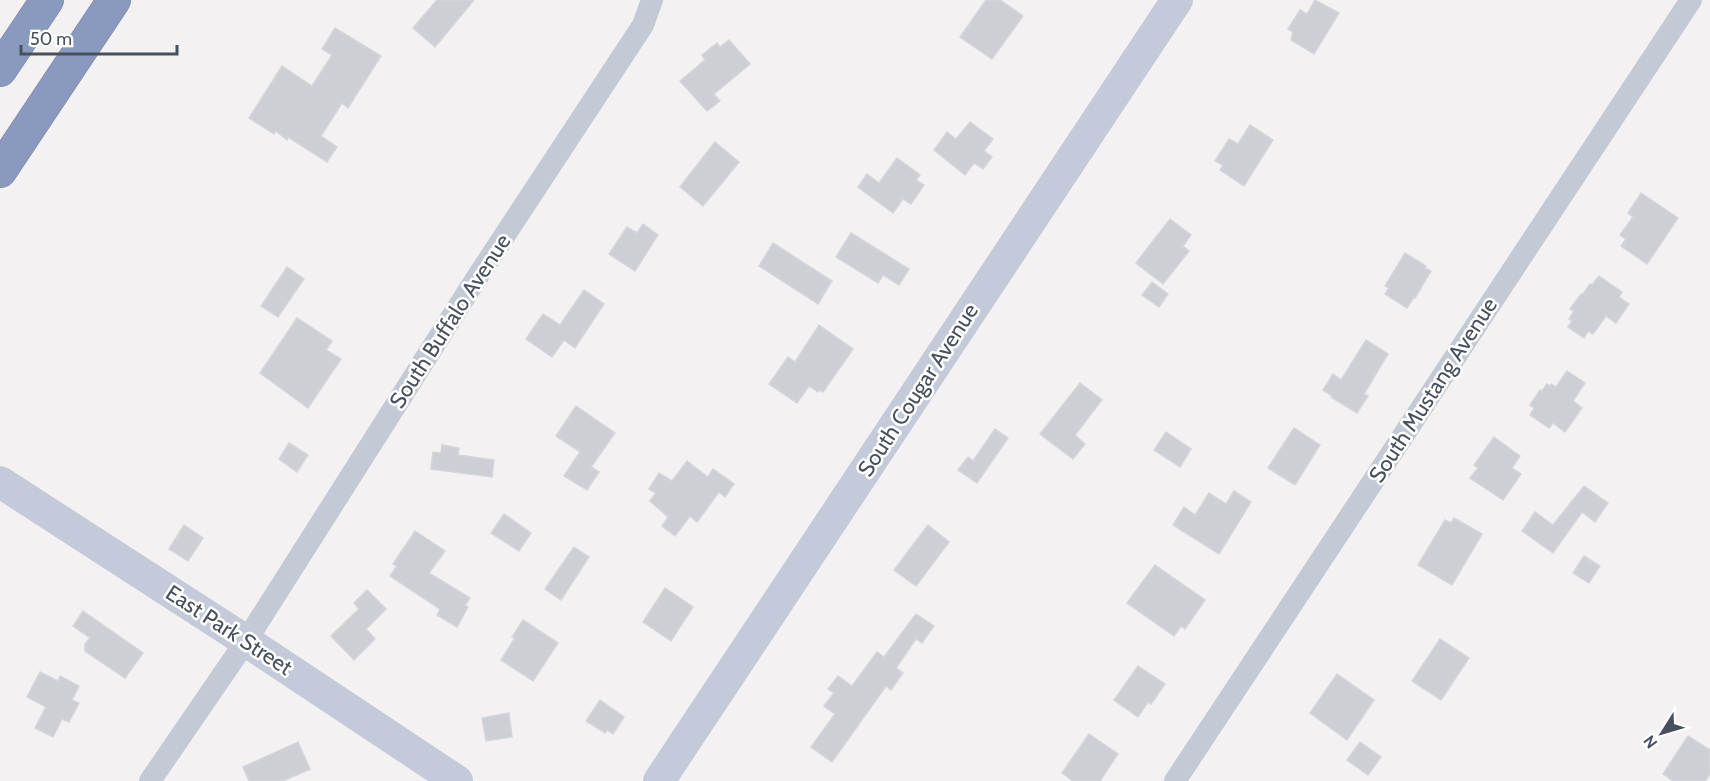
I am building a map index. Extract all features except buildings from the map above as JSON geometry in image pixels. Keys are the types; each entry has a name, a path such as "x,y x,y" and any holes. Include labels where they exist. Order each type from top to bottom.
{"highway":[{"path":"0,70 47,0"},
{"path":"0,171 114,0"}],"street":[{"name":"South Buffalo Avenue","path":"150,781 246,641 476,279 643,25 652,0"},
{"name":"South Cougar Avenue","path":"659,781 1177,0"},
{"name":"South Mustang Avenue","path":"1175,781 1691,0"},
{"name":"East Park Street","path":"0,482 457,781"}]}
